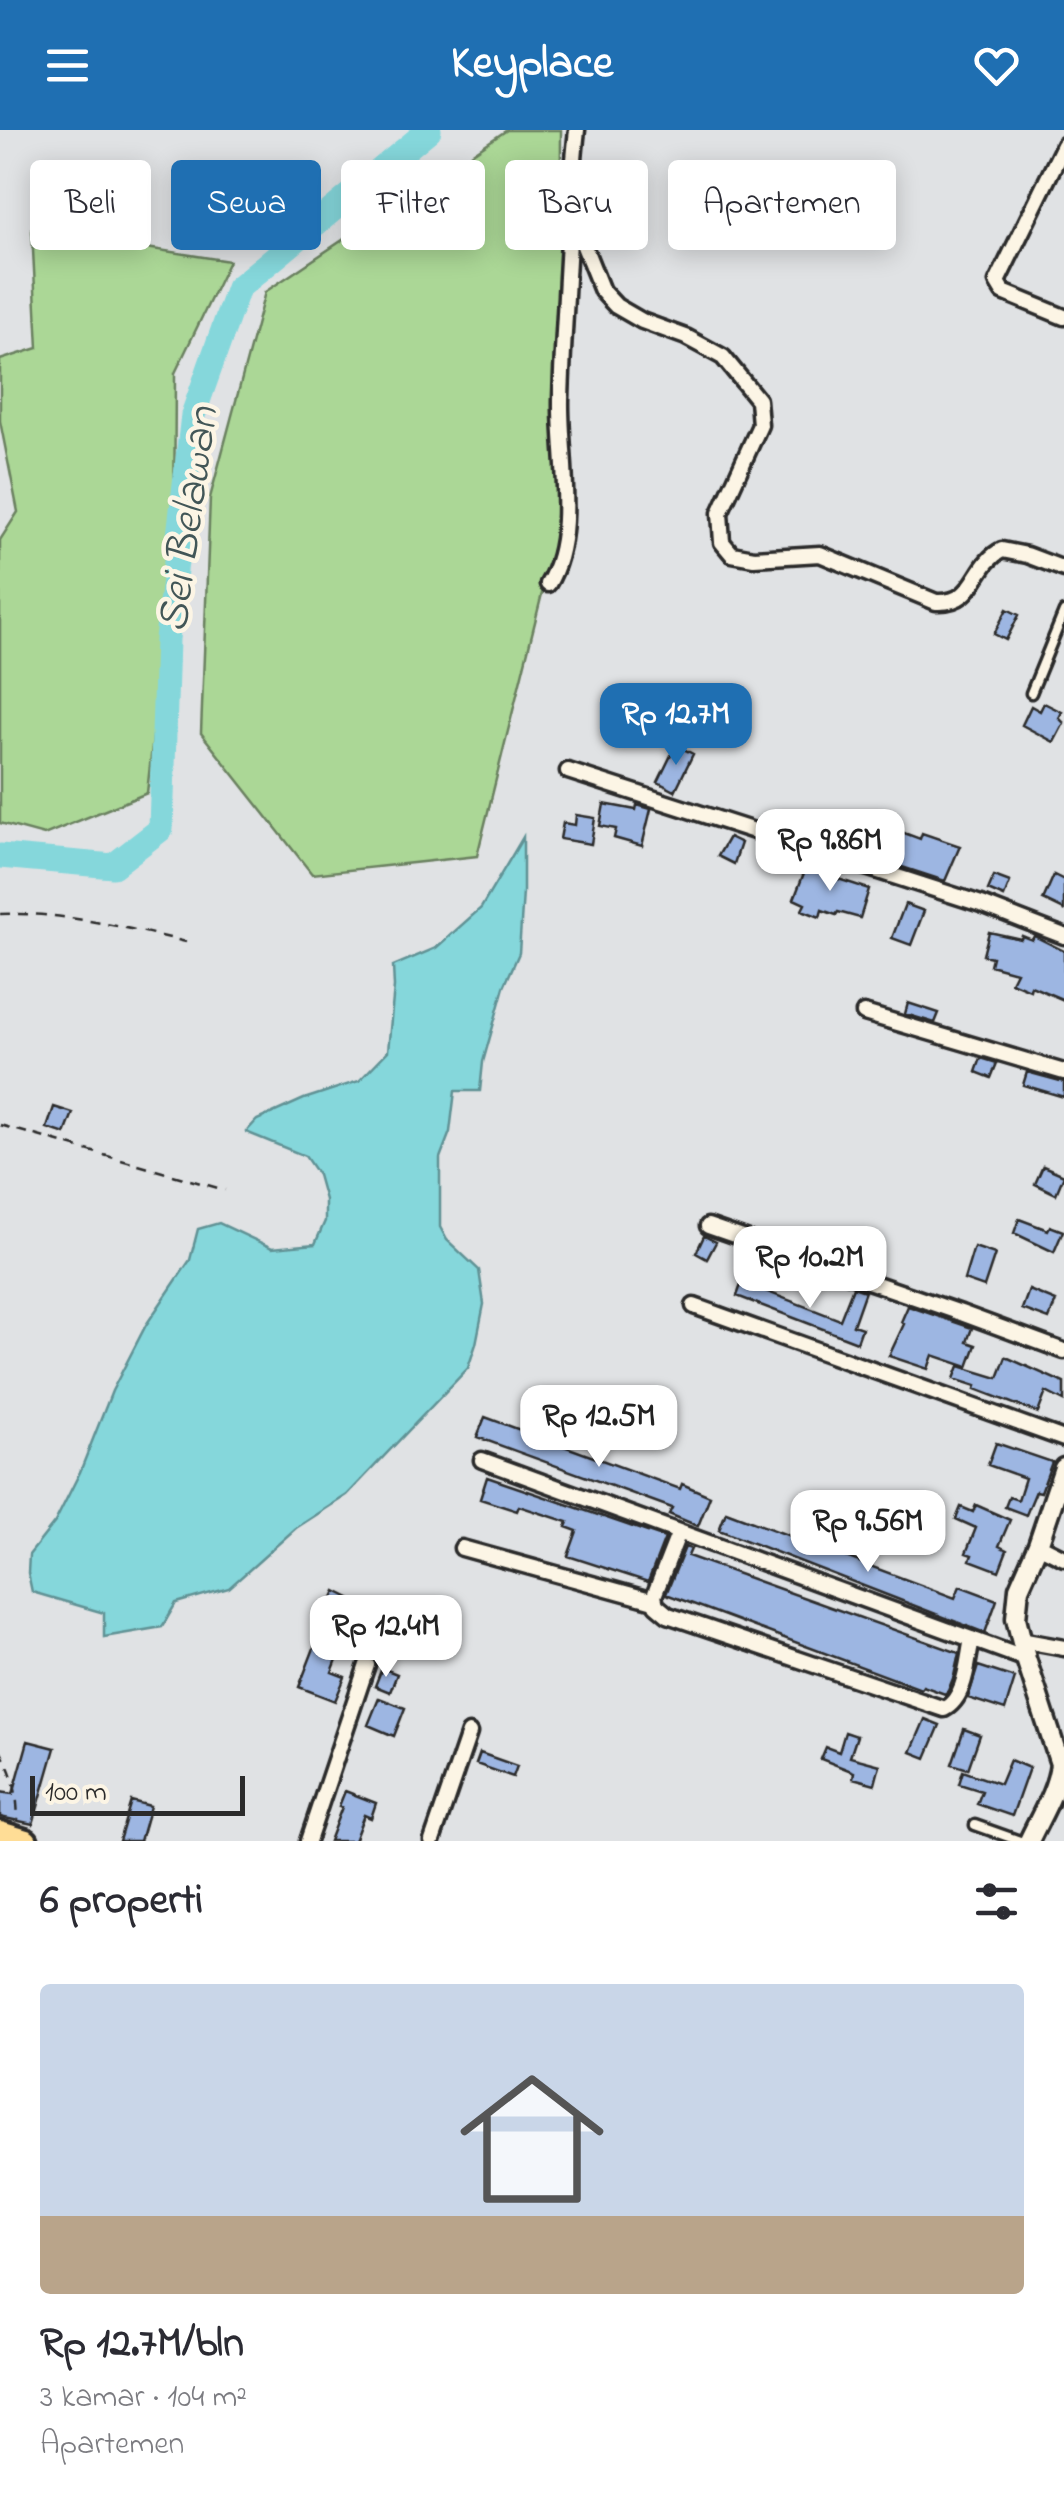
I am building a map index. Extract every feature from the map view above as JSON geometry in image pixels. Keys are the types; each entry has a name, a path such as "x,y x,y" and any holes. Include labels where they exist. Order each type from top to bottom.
{"street":[{"path":"574,160 576,130"},
{"path":"1064,145 997,284 1003,292 1064,318"},
{"path":"548,584 564,535 561,402 568,250"},
{"path":"586,250 602,290 616,306 723,357 758,400 760,425 720,513 722,542 732,554 754,558 820,554 936,602 950,602 966,593 984,564 998,551 1027,555 1064,569"},
{"path":"568,771 984,905 1064,936"},
{"path":"864,1013 1064,1072"},
{"path":"708,1226 1064,1351"},
{"path":"694,1306 1064,1439"},
{"path":"482,1460 1026,1659"},
{"path":"1029,1841 1052,1792 1060,1764 1016,1618 1019,1588 1064,1468"},
{"path":"679,1532 654,1600 668,1615 944,1709 959,1695 972,1639"},
{"path":"1038,1545 1064,1558"},
{"path":"462,1548 654,1600"},
{"path":"1020,1640 1064,1648"},
{"path":"308,1841 367,1665"},
{"path":"432,1841 468,1733"}],"lane":[{"path":"1031,693 1064,612"},
{"path":"975,1825 1020,1841"}],"path":[{"path":"0,914 30,913 186,942"},
{"path":"0,1125 224,1190"},
{"path":"0,1750 17,1791 14,1837"}],"green space":[{"path":"507,130 561,130 561,160 505,160 505,250 560,250 559,525 477,856 312,874 201,733 210,498 265,292 341,241 341,250 485,250 485,160 462,160"},
{"path":"151,249 229,261 175,373 174,541 147,793 44,835 0,823 0,540 18,512 0,421 0,360 38,348 33,250"}],"water":[{"path":"523,837 519,953 504,987 483,1062 480,1091 455,1091 450,1132 440,1158 440,1227 447,1240 479,1270 484,1304 468,1368 347,1495 296,1528 229,1588 176,1603 162,1627 104,1637 104,1613 32,1592 29,1555 55,1522 112,1391 146,1325 190,1260 198,1229 219,1223 272,1248 315,1244 325,1221 325,1200 318,1175 305,1156 246,1132 257,1120 359,1081 388,1051 393,966 436,948 481,908"}],"building":[{"path":"1007,609 1019,615 1006,640 994,634"},
{"path":"1044,703 1062,712 1059,718 1064,723 1054,742 1022,725 1031,706 1040,711"},
{"path":"676,745 693,754 675,791 658,782"},
{"path":"604,804 651,809 642,846 614,838 616,829 600,826"},
{"path":"845,811 920,839 922,833 960,846 945,881 862,854 864,849 835,837"},
{"path":"576,815 595,818 591,844 560,839 563,823 575,825"},
{"path":"729,837 741,843 734,864 718,856"},
{"path":"807,865 869,889 860,918 822,910 820,917 802,910 805,904 794,899"},
{"path":"1054,875 1064,880 1064,910 1043,900"},
{"path":"994,876 1010,882 1004,897 988,890"},
{"path":"905,904 924,911 911,945 892,938"},
{"path":"989,932 1032,940 1034,936 1064,951 1064,1000 1011,982 1016,972 990,965 992,957 983,955"},
{"path":"908,1003 939,1013 935,1023 905,1014"},
{"path":"981,1058 997,1063 991,1078 976,1072"},
{"path":"1027,1072 1064,1082 1064,1097 1023,1085"},
{"path":"54,1107 73,1113 65,1134 47,1128"},
{"path":"1043,1166 1064,1175 1056,1194 1035,1184"},
{"path":"1019,1219 1063,1231 1054,1252 1014,1233"},
{"path":"704,1236 716,1242 707,1259 696,1253"},
{"path":"974,1247 995,1254 984,1287 964,1280"},
{"path":"746,1250 761,1256 751,1276 737,1270"},
{"path":"742,1282 840,1320 853,1287 865,1291 853,1325 862,1328 857,1342 737,1296"},
{"path":"1029,1290 1056,1301 1049,1319 1022,1309"},
{"path":"908,1306 972,1328 967,1342 976,1345 968,1367 933,1355 928,1369 889,1356"},
{"path":"1006,1357 1064,1383 1064,1401 1046,1392 1038,1413 954,1379 959,1366 998,1378"},
{"path":"485,1417 680,1489 682,1484 710,1496 698,1526 669,1514 672,1508 477,1437"},
{"path":"996,1443 1052,1462 1041,1492 1036,1491 1026,1515 1005,1507 1009,1497 1018,1500 1025,1478 988,1465"},
{"path":"487,1477 665,1538 648,1582 568,1556 577,1531 566,1527 568,1522 519,1506 517,1511 480,1499"},
{"path":"976,1505 1010,1520 999,1546 1007,1550 999,1571 970,1560 972,1555 966,1553 976,1528 956,1519 961,1507 973,1512"},
{"path":"726,1512 955,1598 960,1586 997,1600 985,1633 719,1530"},
{"path":"685,1547 691,1549 688,1556 959,1653 948,1691 945,1694 923,1686 921,1689 666,1594"},
{"path":"336,1591 350,1598 345,1608 331,1602"},
{"path":"387,1625 402,1631 398,1643 383,1638"},
{"path":"321,1630 345,1639 332,1672 345,1677 335,1701 299,1687"},
{"path":"978,1666 1015,1678 1005,1710 968,1698"},
{"path":"382,1668 397,1674 390,1692 375,1686"},
{"path":"379,1698 405,1708 394,1736 368,1725"},
{"path":"925,1719 940,1725 926,1758 911,1752"},
{"path":"964,1729 980,1735 968,1769 952,1764"},
{"path":"845,1732 857,1736 850,1757 880,1765 875,1784 853,1778 854,1772 821,1759 826,1747 839,1752"},
{"path":"28,1741 55,1748 33,1824 0,1817 0,1792 13,1794"},
{"path":"480,1753 517,1766 513,1777 476,1764"},
{"path":"1010,1760 1029,1768 1012,1816 977,1804 982,1791 959,1784 963,1771 1000,1784"},
{"path":"345,1791 376,1803 371,1818 364,1815 354,1841 329,1841 342,1807 339,1806"},
{"path":"131,1801 150,1806 140,1841 119,1841"}],"waterway":[{"name":"Sei Belawan","path":"0,856 113,866 161,829 167,639 193,415 238,288 429,130"}]}
